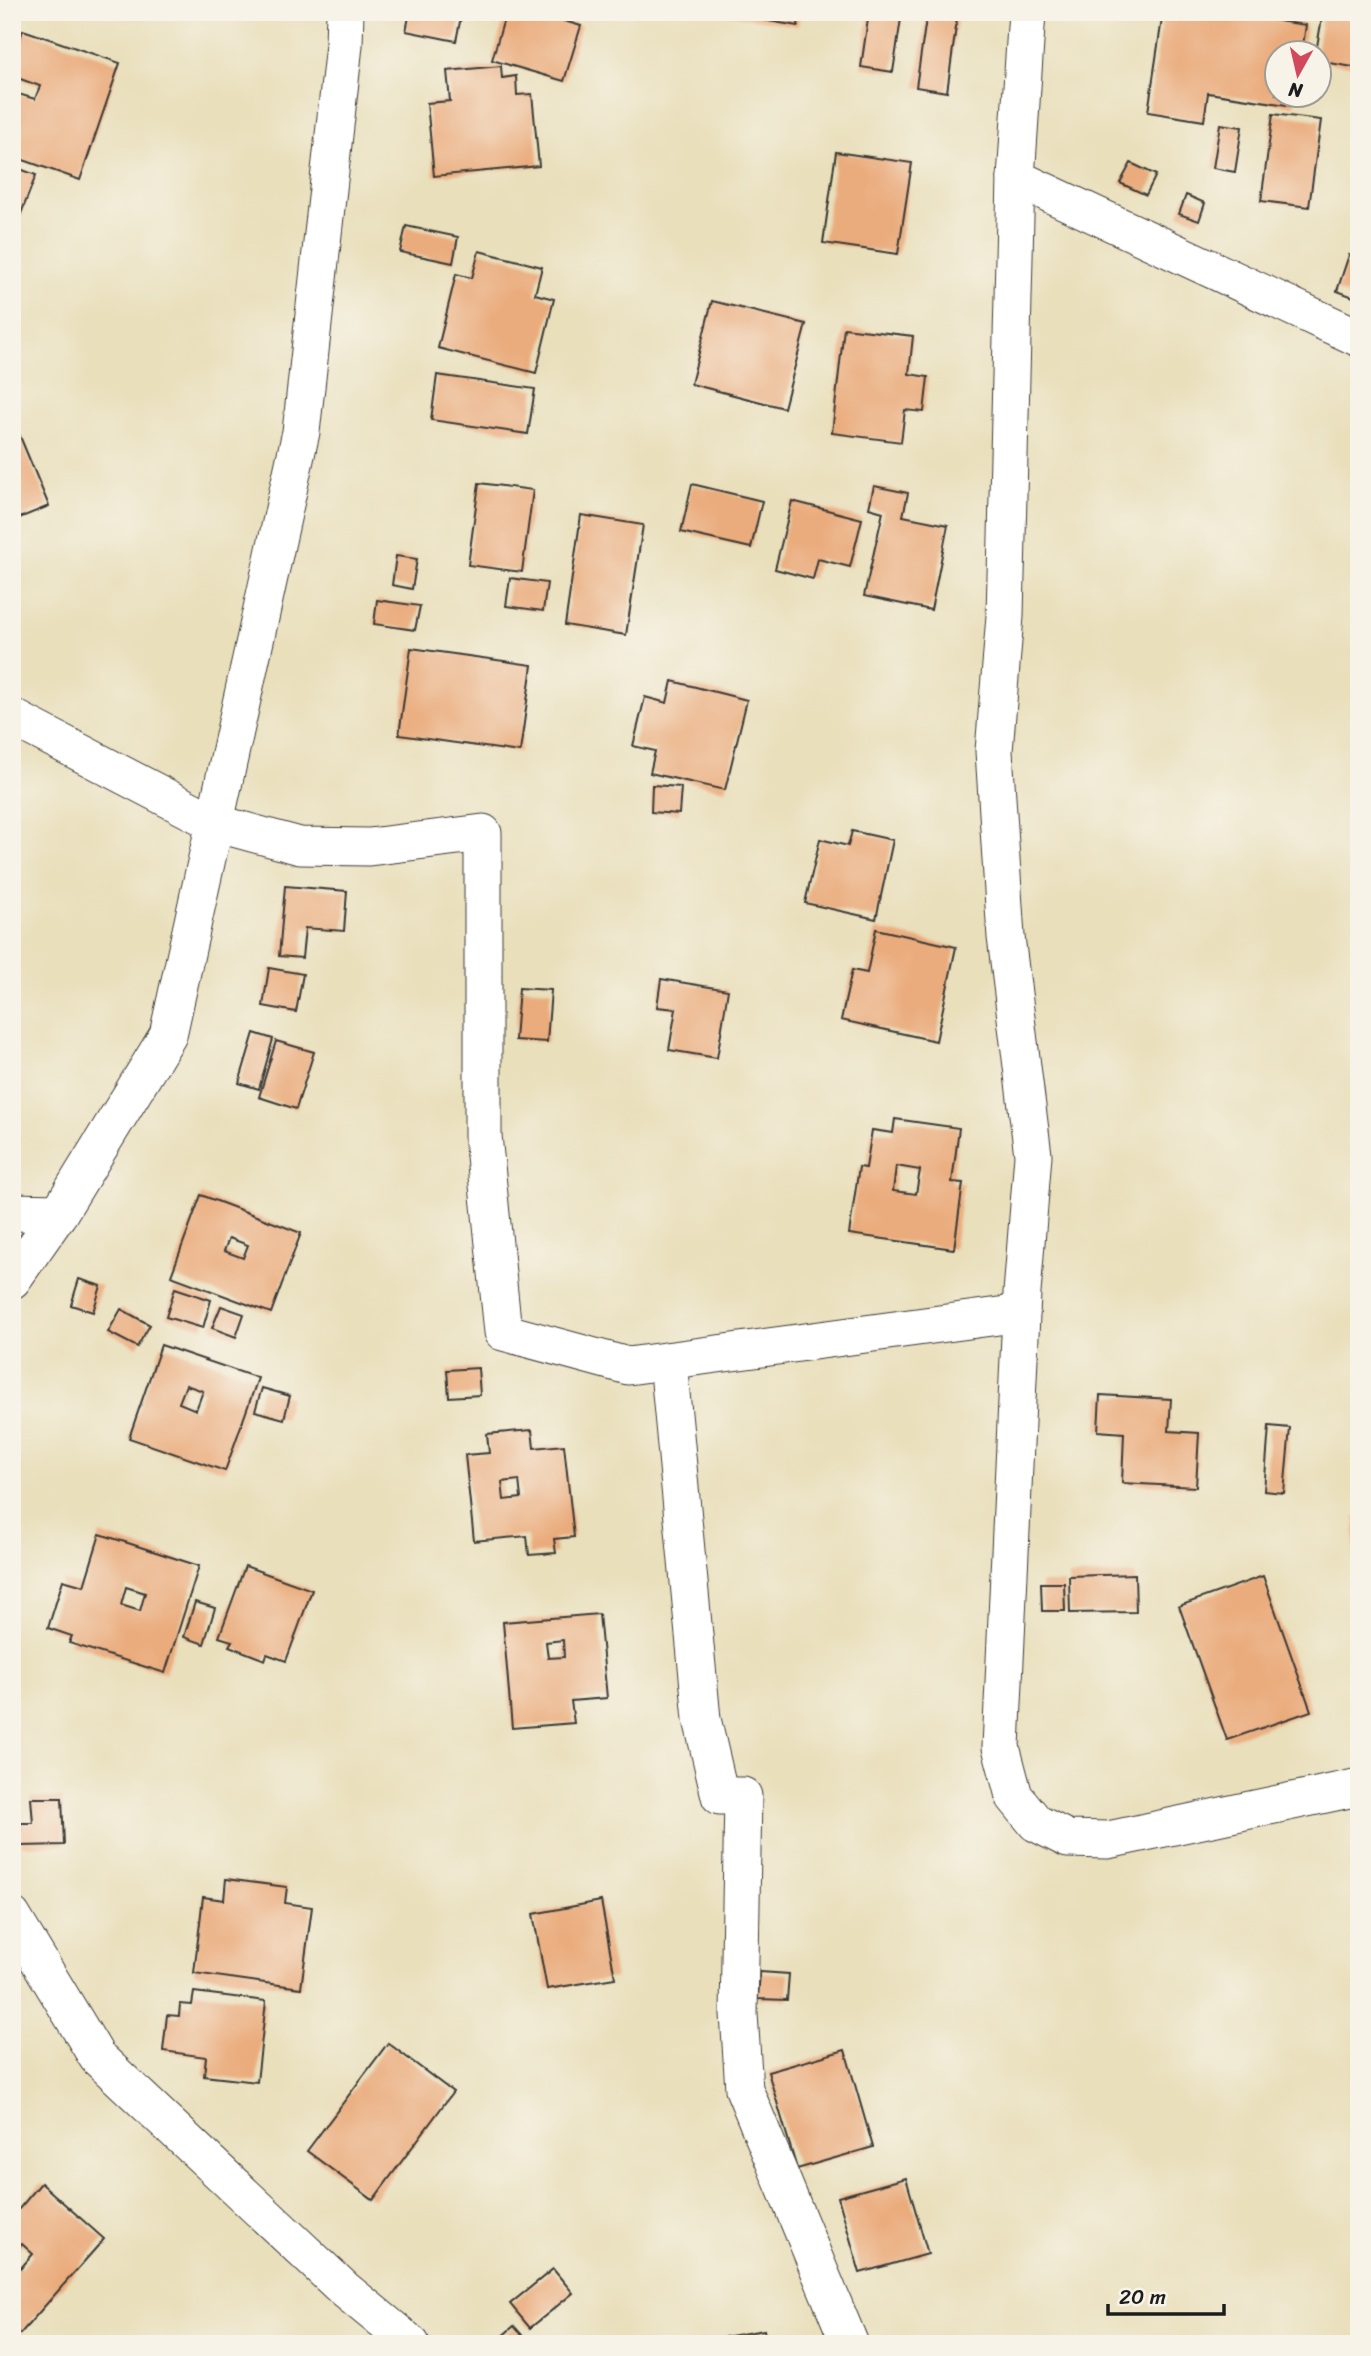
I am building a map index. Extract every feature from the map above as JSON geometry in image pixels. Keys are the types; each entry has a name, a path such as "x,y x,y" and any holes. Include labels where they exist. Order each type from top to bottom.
{"street":[{"path":"12,1280 59,1213 168,1035 301,432 344,44 345,12"},
{"path":"1027,12 1016,178 1005,616 994,751 1006,937 1033,1155 1021,1313 1001,1747 1014,1796 1036,1823 1068,1839 1108,1840 1359,1787"},
{"path":"1016,178 1359,338"},
{"path":"12,717 215,823 300,846 369,847 483,833 482,1136 503,1332 628,1366 1021,1313"},
{"path":"12,1212 59,1213"},
{"path":"668,1361 702,1719 720,1796 743,1796 738,2014 744,2089 849,2342"},
{"path":"12,1916 97,2057 344,2289 411,2344"}],"building":[{"path":"410,12 462,12 456,41 406,31"},
{"path":"506,12 534,12 581,26 564,81 492,60"},
{"path":"715,12 800,12 798,26"},
{"path":"869,12 902,12 893,72 861,67"},
{"path":"927,12 958,12 947,92 916,87"},
{"path":"1163,12 1237,12 1236,15 1306,25 1304,38 1262,38 1262,101 1208,93 1204,121 1148,112"},
{"path":"1323,12 1359,12 1359,68 1332,63 1332,38 1318,38"},
{"path":"23,30 120,63 80,180 12,156 12,92 35,99 40,86 12,76 12,62"},
{"path":"501,66 502,78 516,76 517,95 532,94 539,166 434,176 427,103 450,101 447,71"},
{"path":"1273,114 1321,120 1309,207 1261,201"},
{"path":"1220,124 1242,127 1235,172 1213,168"},
{"path":"836,152 912,163 898,254 823,243"},
{"path":"1131,163 1156,175 1146,195 1120,183"},
{"path":"12,166 36,175 15,229 12,228"},
{"path":"1186,195 1205,203 1199,221 1179,214"},
{"path":"406,226 458,237 453,263 400,252"},
{"path":"479,251 542,267 535,294 554,299 536,373 438,348 456,274 472,278"},
{"path":"1349,255 1359,258 1359,299 1337,291"},
{"path":"712,301 806,324 784,408 691,384"},
{"path":"844,328 913,336 909,374 928,377 924,412 905,410 901,442 832,433"},
{"path":"437,375 535,389 528,434 431,420"},
{"path":"12,417 49,506 12,521"},
{"path":"479,483 533,490 522,572 468,565"},
{"path":"692,484 762,501 751,548 681,532"},
{"path":"874,486 908,493 903,516 948,525 931,610 864,596 883,512 869,508"},
{"path":"792,501 862,519 850,567 818,559 813,579 775,569"},
{"path":"581,515 643,525 626,635 565,625"},
{"path":"396,556 417,559 412,589 392,585"},
{"path":"510,578 547,583 543,611 506,606"},
{"path":"377,600 420,606 415,630 374,624"},
{"path":"411,648 532,665 520,752 399,735"},
{"path":"672,681 747,700 725,790 650,773 655,751 633,746 645,697 667,703"},
{"path":"652,785 681,787 679,814 651,812"},
{"path":"852,831 893,840 876,919 805,903 820,839 848,846"},
{"path":"285,886 347,891 344,931 305,928 302,958 279,956"},
{"path":"876,929 956,947 936,1041 841,1020 852,970 867,973"},
{"path":"269,968 303,974 296,1012 263,1006"},
{"path":"661,979 728,990 717,1058 669,1050 676,1009 657,1007"},
{"path":"519,988 551,990 547,1042 515,1040"},
{"path":"254,1033 273,1039 259,1089 239,1083"},
{"path":"276,1041 314,1052 296,1109 259,1097"},
{"path":"895,1119 959,1128 952,1182 963,1183 954,1249 849,1234 859,1167 866,1168 872,1130 893,1133","holes":["896,1166 920,1170 916,1194 893,1191"]},
{"path":"201,1195 301,1233 271,1313 171,1276","holes":["229,1238 248,1245 243,1258 224,1251"]},
{"path":"79,1279 101,1286 93,1312 71,1305"},
{"path":"175,1288 211,1300 203,1328 166,1317"},
{"path":"221,1306 244,1314 236,1337 212,1328"},
{"path":"121,1309 150,1325 137,1347 108,1332"},
{"path":"161,1345 258,1378 225,1471 129,1438","holes":["186,1385 203,1391 196,1410 179,1403"]},
{"path":"478,1368 480,1395 449,1397 447,1370"},
{"path":"262,1388 290,1396 284,1419 255,1411"},
{"path":"1100,1395 1171,1399 1169,1431 1199,1433 1196,1487 1122,1483 1124,1433 1098,1431"},
{"path":"1269,1426 1290,1428 1284,1493 1264,1491"},
{"path":"532,1430 534,1448 564,1445 574,1537 554,1539 556,1553 529,1555 527,1536 474,1541 465,1455 489,1453 487,1434","holes":["519,1480 521,1498 504,1500 502,1482"]},
{"path":"1355,1517 1359,1518 1359,1558 1354,1557"},
{"path":"100,1534 199,1566 165,1673 69,1643 72,1636 48,1628 63,1580 84,1586","holes":["126,1587 145,1593 140,1611 121,1605"]},
{"path":"245,1566 312,1590 286,1661 267,1654 265,1660 229,1646 232,1641 219,1637"},
{"path":"1135,1574 1136,1612 1070,1613 1069,1576"},
{"path":"1263,1576 1311,1711 1227,1740 1179,1606"},
{"path":"1041,1583 1064,1583 1065,1611 1042,1611"},
{"path":"195,1602 215,1608 204,1644 184,1637"},
{"path":"599,1614 607,1698 571,1701 574,1723 512,1728 503,1622","holes":["563,1640 564,1657 548,1658 546,1642"]},
{"path":"31,1798 62,1798 64,1845 21,1846 20,1823 33,1823"},
{"path":"226,1879 287,1887 285,1903 312,1907 301,1988 194,1973 203,1897 224,1900"},
{"path":"601,1901 615,1978 547,1989 533,1914"},
{"path":"760,1972 789,1974 787,2000 758,1999"},
{"path":"194,1992 266,2001 257,2082 204,2076 206,2057 163,2051 167,2015 179,2016 180,2004 192,2005"},
{"path":"388,2043 453,2092 373,2200 307,2151"},
{"path":"845,2050 873,2147 797,2169 768,2072"},
{"path":"906,2178 928,2254 860,2273 838,2197"},
{"path":"41,2183 104,2239 20,2334 12,2327 12,2260 21,2268 33,2254 22,2244 12,2255 12,2204 19,2209"},
{"path":"553,2269 573,2293 530,2328 510,2304"},
{"path":"514,2326 529,2343 493,2344"},
{"path":"764,2330 767,2344 696,2344 696,2342"}]}
